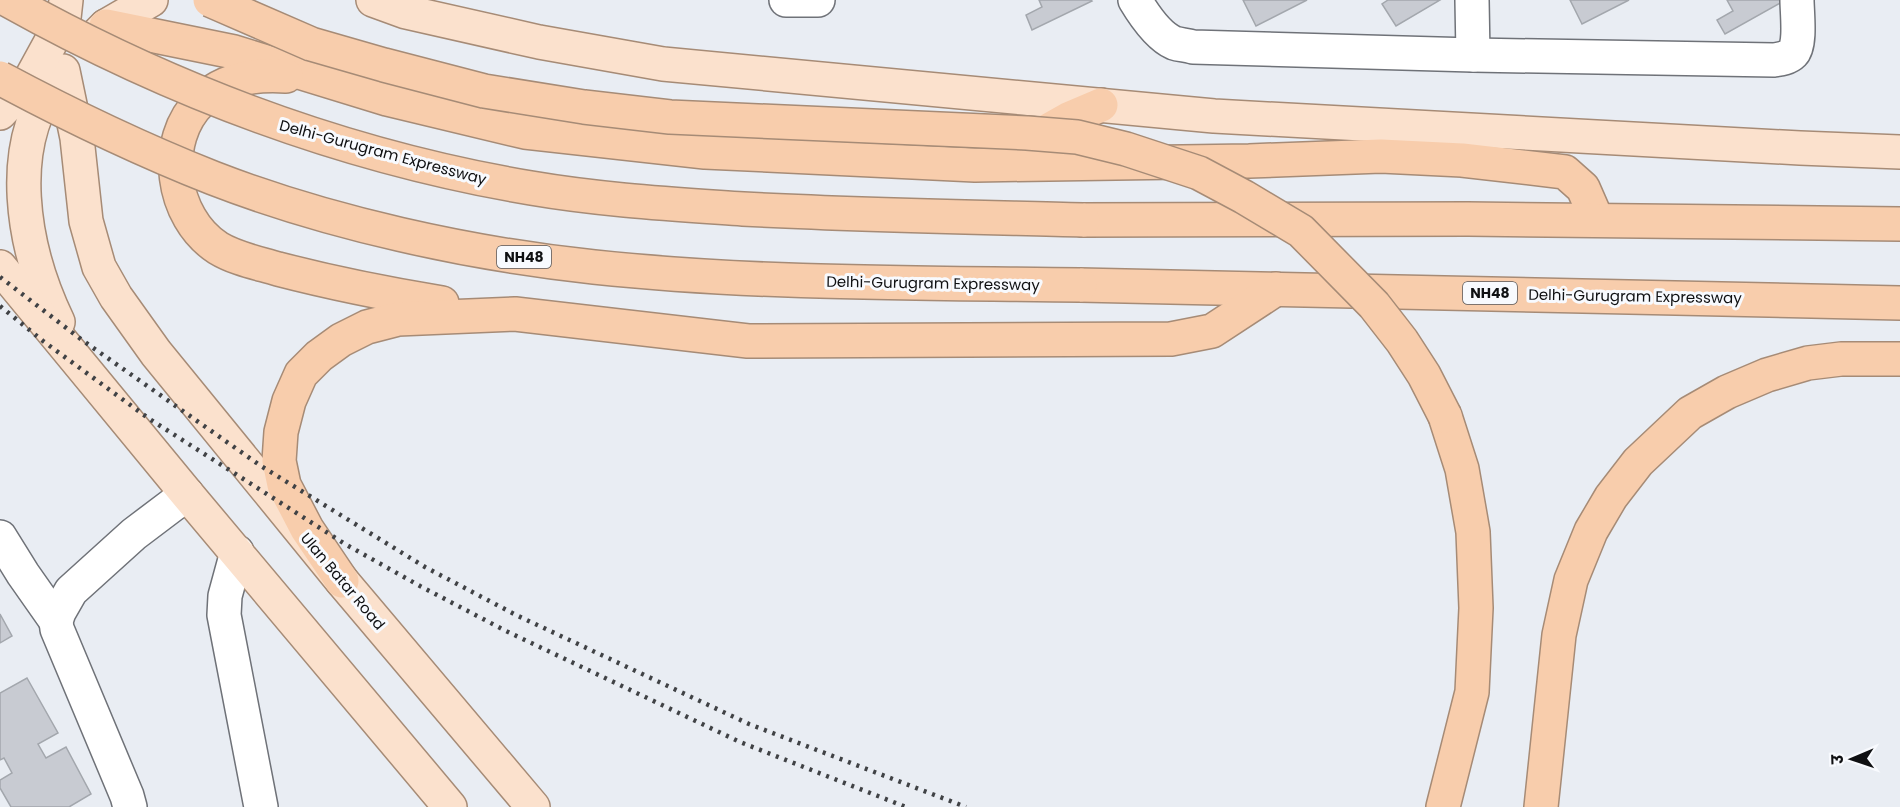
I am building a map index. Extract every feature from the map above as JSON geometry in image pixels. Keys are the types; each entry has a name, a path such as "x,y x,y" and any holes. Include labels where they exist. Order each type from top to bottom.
{"highway":[{"name":"Delhi-Gurugram Expressway","path":"8,0 64,32 190,90 274,122 453,174 533,189 642,203 881,215 1083,220 1597,220 1900,224"},
{"path":"210,0 311,44 384,65 484,91 584,107 670,117 1077,137 1126,149 1198,173 1301,231 1374,305 1402,341 1424,375 1445,416 1462,470 1473,532 1476,608 1472,692 1443,807"},
{"path":"106,26 234,52 387,99 525,132 705,152 975,165 1248,161 1381,156 1462,160 1565,172 1583,189 1597,220"},
{"path":"314,77 269,75 243,77 223,85 202,100 187,118 178,144 175,174 183,204 198,232 218,248 241,259 389,295 515,314 748,340 1171,339 1212,331 1276,289"},
{"name":"Delhi-Gurugram Expressway","path":"0,78 59,110 134,145 215,178 298,207 372,227 482,251 592,267 806,282 1080,285 1900,303"},
{"path":"975,165 1101,105"},
{"path":"342,581 307,529 284,485 279,461 281,432 289,401 301,374 319,356 341,340 367,327 398,319 515,314"},
{"path":"1541,807 1559,635 1571,580 1591,531 1611,497 1638,462 1690,413 1727,392 1767,375 1808,363 1841,359 1900,359"}],"main road":[{"path":"0,113 29,82 64,18 66,0"},
{"path":"96,381 57,320 37,270 28,227 25,194 26,162 32,125 45,92 106,26 151,0"},
{"path":"373,0 406,12 539,42 663,64 1226,117 1900,152"},
{"name":"Ulan Batar Road","path":"63,71 76,138 86,221 99,267 116,297 156,352 342,581 534,807"},
{"path":"0,267 450,807"}],"street":[{"path":"786,0 818,0"},
{"path":"1136,0 1142,13 1161,33 1173,42 1193,47 1473,55 1781,59 1796,50 1797,0"},
{"path":"1472,0 1473,55"},
{"path":"130,807 57,629 56,621 71,591 134,534 187,494"},
{"path":"0,537 56,621"},
{"path":"237,552 229,580 224,615 261,807"}],"building":[{"path":"1039,0 1092,1 1032,30 1026,15 1042,7"},
{"path":"1243,0 1307,0 1256,26"},
{"path":"1388,0 1440,0 1396,26 1382,4"},
{"path":"1570,0 1629,0 1582,24"},
{"path":"1727,0 1781,0 1782,2 1725,34 1717,20 1733,11"},
{"path":"0,614 12,636 0,643"},
{"path":"27,678 58,733 38,744 46,758 66,747 91,794 69,807 11,807 0,788 0,780 12,773 4,758 0,760 0,693"}],"railway":[{"path":"0,277 82,340 261,466 425,567 516,615 749,724 966,807"},
{"path":"0,306 43,341 148,418 345,544 420,586 506,631 740,742 906,807"}]}
